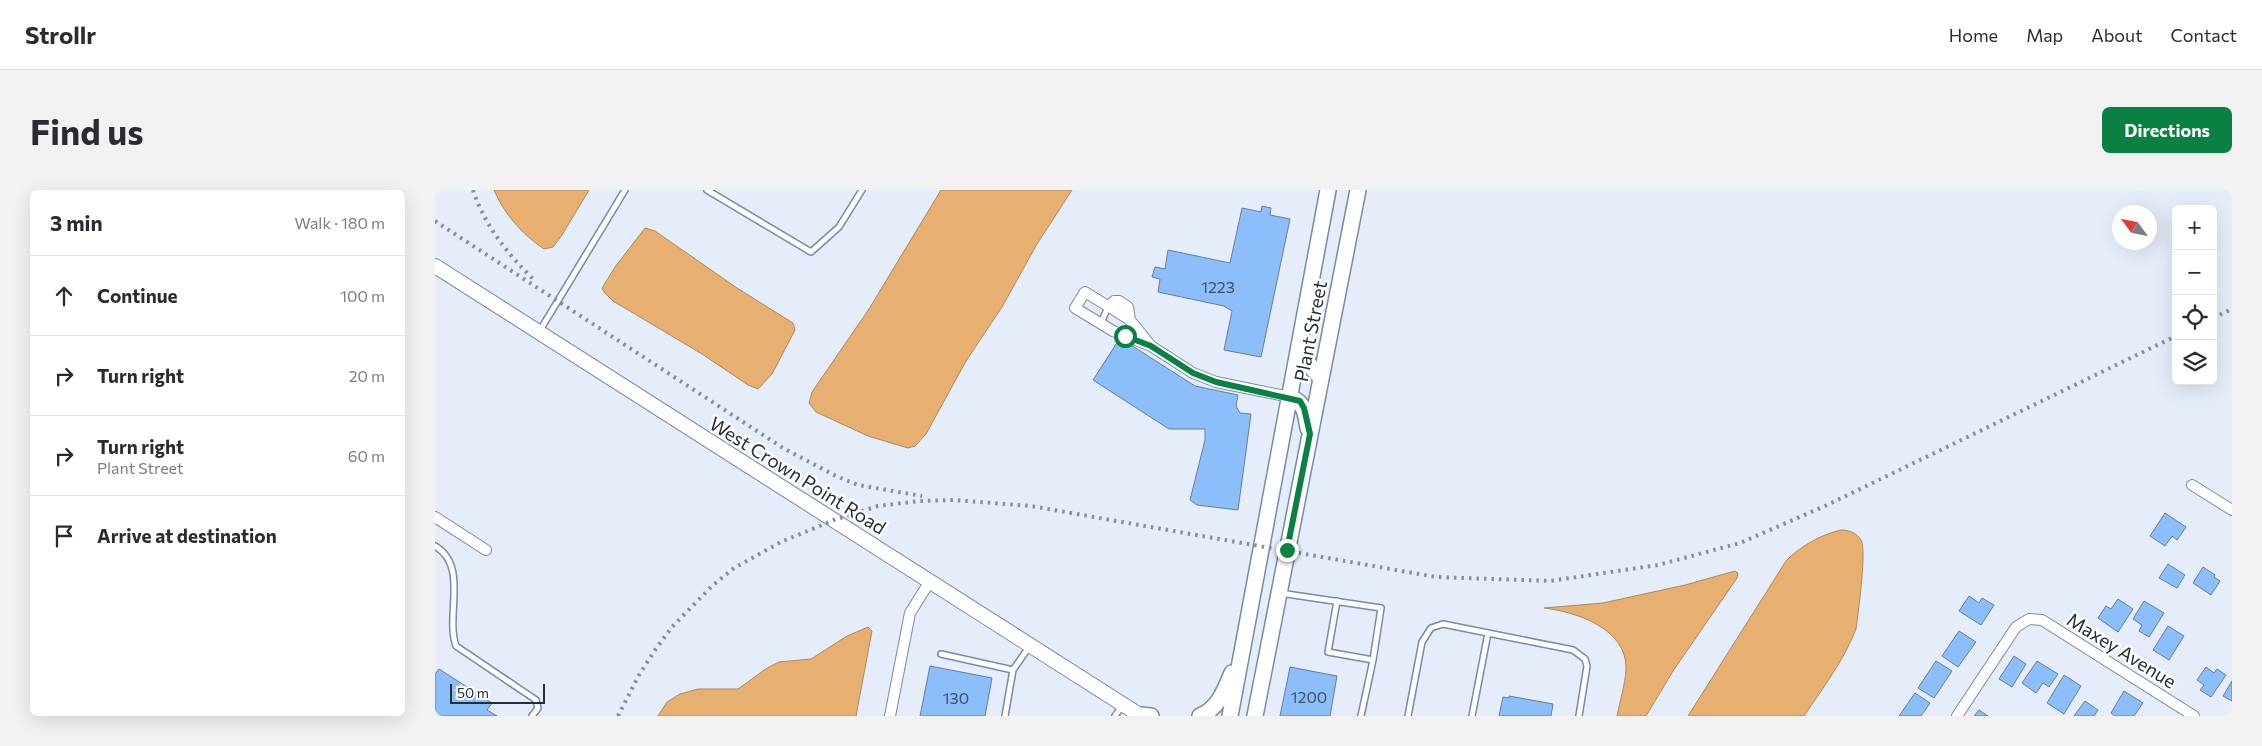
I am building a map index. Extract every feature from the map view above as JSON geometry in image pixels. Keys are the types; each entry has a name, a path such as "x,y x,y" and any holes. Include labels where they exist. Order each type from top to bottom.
{"main road":[{"name":"Plant Street","path":"1230,716 1328,190"},
{"name":"Plant Street","path":"1255,716 1358,190"},
{"path":"1300,337 1303,356 1309,367 1321,378"},
{"path":"1289,397 1300,401 1304,408 1310,434"},
{"path":"1200,716 1212,709 1221,698 1244,646"}],"street":[{"name":"West Crown Point Road","path":"435,266 1031,644 1119,710 1144,716"},
{"path":"1151,346 1130,320 1085,292 1075,308 1113,331 1151,346 1193,373 1216,382 1289,397"},
{"path":"2192,485 2232,510"},
{"path":"435,517 485,550"},
{"path":"891,716 910,613 930,581"},
{"name":"Maxey Avenue","path":"1957,716 2017,627 2029,619 2042,620 2194,716"}],"lane":[{"path":"539,332 625,190"},
{"path":"707,190 811,252 839,227 862,190"},
{"path":"1101,323 1108,307"},
{"path":"435,546 449,558 454,575 452,633 457,646 536,700 538,708 532,716"},
{"path":"1279,593 1381,608 1373,660 1361,716"},
{"path":"1337,602 1328,652 1373,660"},
{"path":"1408,716 1422,642 1431,628 1443,624 1573,650 1580,654 1587,666 1579,716"},
{"path":"1472,716 1488,633"},
{"path":"1005,716 1013,670 1031,644"},
{"path":"941,654 1013,670"}],"shaded area":[{"path":"494,190 589,190 553,247 544,249 528,237 515,223 503,207"},
{"path":"941,190 1072,190 1037,244 1002,307 966,361 926,434 915,446 908,448 868,436 816,412 809,403 812,392 869,309"},
{"path":"645,228 655,231 737,288 793,323 795,330 772,374 758,389 748,385 702,354 613,301 604,292 602,288 615,267"},
{"path":"1841,530 1850,531 1855,534 1861,540 1863,546 1856,629 1839,663 1804,716 1688,716 1786,561 1811,542"},
{"path":"1735,571 1738,573 1737,578 1673,671 1646,716 1617,716 1626,670 1624,656 1619,644 1610,633 1585,619 1544,608 1603,603 1685,585"},
{"path":"868,627 872,631 856,716 658,716 667,702 680,694 698,689 738,689 767,668 779,662 811,659 847,636"}],"building":[{"path":"1262,206 1271,208 1270,215 1290,219 1261,357 1224,350 1232,311 1224,306 1158,292 1160,279 1152,277 1155,267 1165,269 1168,250 1230,263 1242,208 1261,212"},
{"path":"1120,338 1195,386 1238,395 1236,406 1240,413 1251,414 1238,510 1197,505 1190,500 1205,440 1205,429 1169,429 1093,380"},
{"path":"2165,513 2186,527 2177,540 2172,536 2165,546 2150,536"},
{"path":"2168,564 2185,575 2177,588 2159,578"},
{"path":"2203,567 2220,581 2211,595 2193,583"},
{"path":"1969,596 1979,603 1982,598 1994,605 1981,625 1959,611"},
{"path":"2118,599 2133,609 2118,632 2098,618 2106,606 2111,609"},
{"path":"2144,601 2164,613 2149,637 2139,631 2142,625 2133,619"},
{"path":"2168,626 2184,636 2169,660 2153,650"},
{"path":"1959,631 1976,642 1958,667 1942,656"},
{"path":"2014,656 2026,664 2012,687 1999,679"},
{"path":"1936,661 1952,671 1934,698 1918,688"},
{"path":"2037,661 2058,674 2049,687 2043,683 2036,693 2022,683"},
{"path":"930,666 992,678 985,716 920,716"},
{"path":"1290,667 1337,676 1330,716 1280,716"},
{"path":"2206,667 2214,673 2217,669 2226,675 2211,697 2200,690 2204,685 2197,680"},
{"path":"439,669 492,703 487,710 497,716 435,716 435,674"},
{"path":"2064,675 2081,686 2064,714 2047,703"},
{"path":"2232,681 2232,701 2223,696"},
{"path":"2124,691 2143,703 2134,716 2115,716 2111,713"},
{"path":"1915,693 1930,703 1921,716 1899,716"},
{"path":"1509,696 1553,704 1551,716 1499,716 1503,697 1509,698"},
{"path":"2085,701 2098,710 2094,716 2074,716"},
{"path":"1979,710 1988,716 1974,716"}],"railway":[{"path":"473,190 490,227 514,259 533,279"},
{"path":"435,221 783,448 836,476 858,485 922,496"},
{"path":"2217,316 2232,309"},
{"path":"618,716 639,675 672,627 712,586 734,568 781,542 834,520 878,506 920,501 954,500 1031,506 1436,577 1550,581 1658,565 1740,543 1825,506 2172,338"}],"route":[{"path":"1125,336 1151,346 1173,362 1193,373 1216,382 1300,401 1304,408 1310,434 1287,550"}]}
